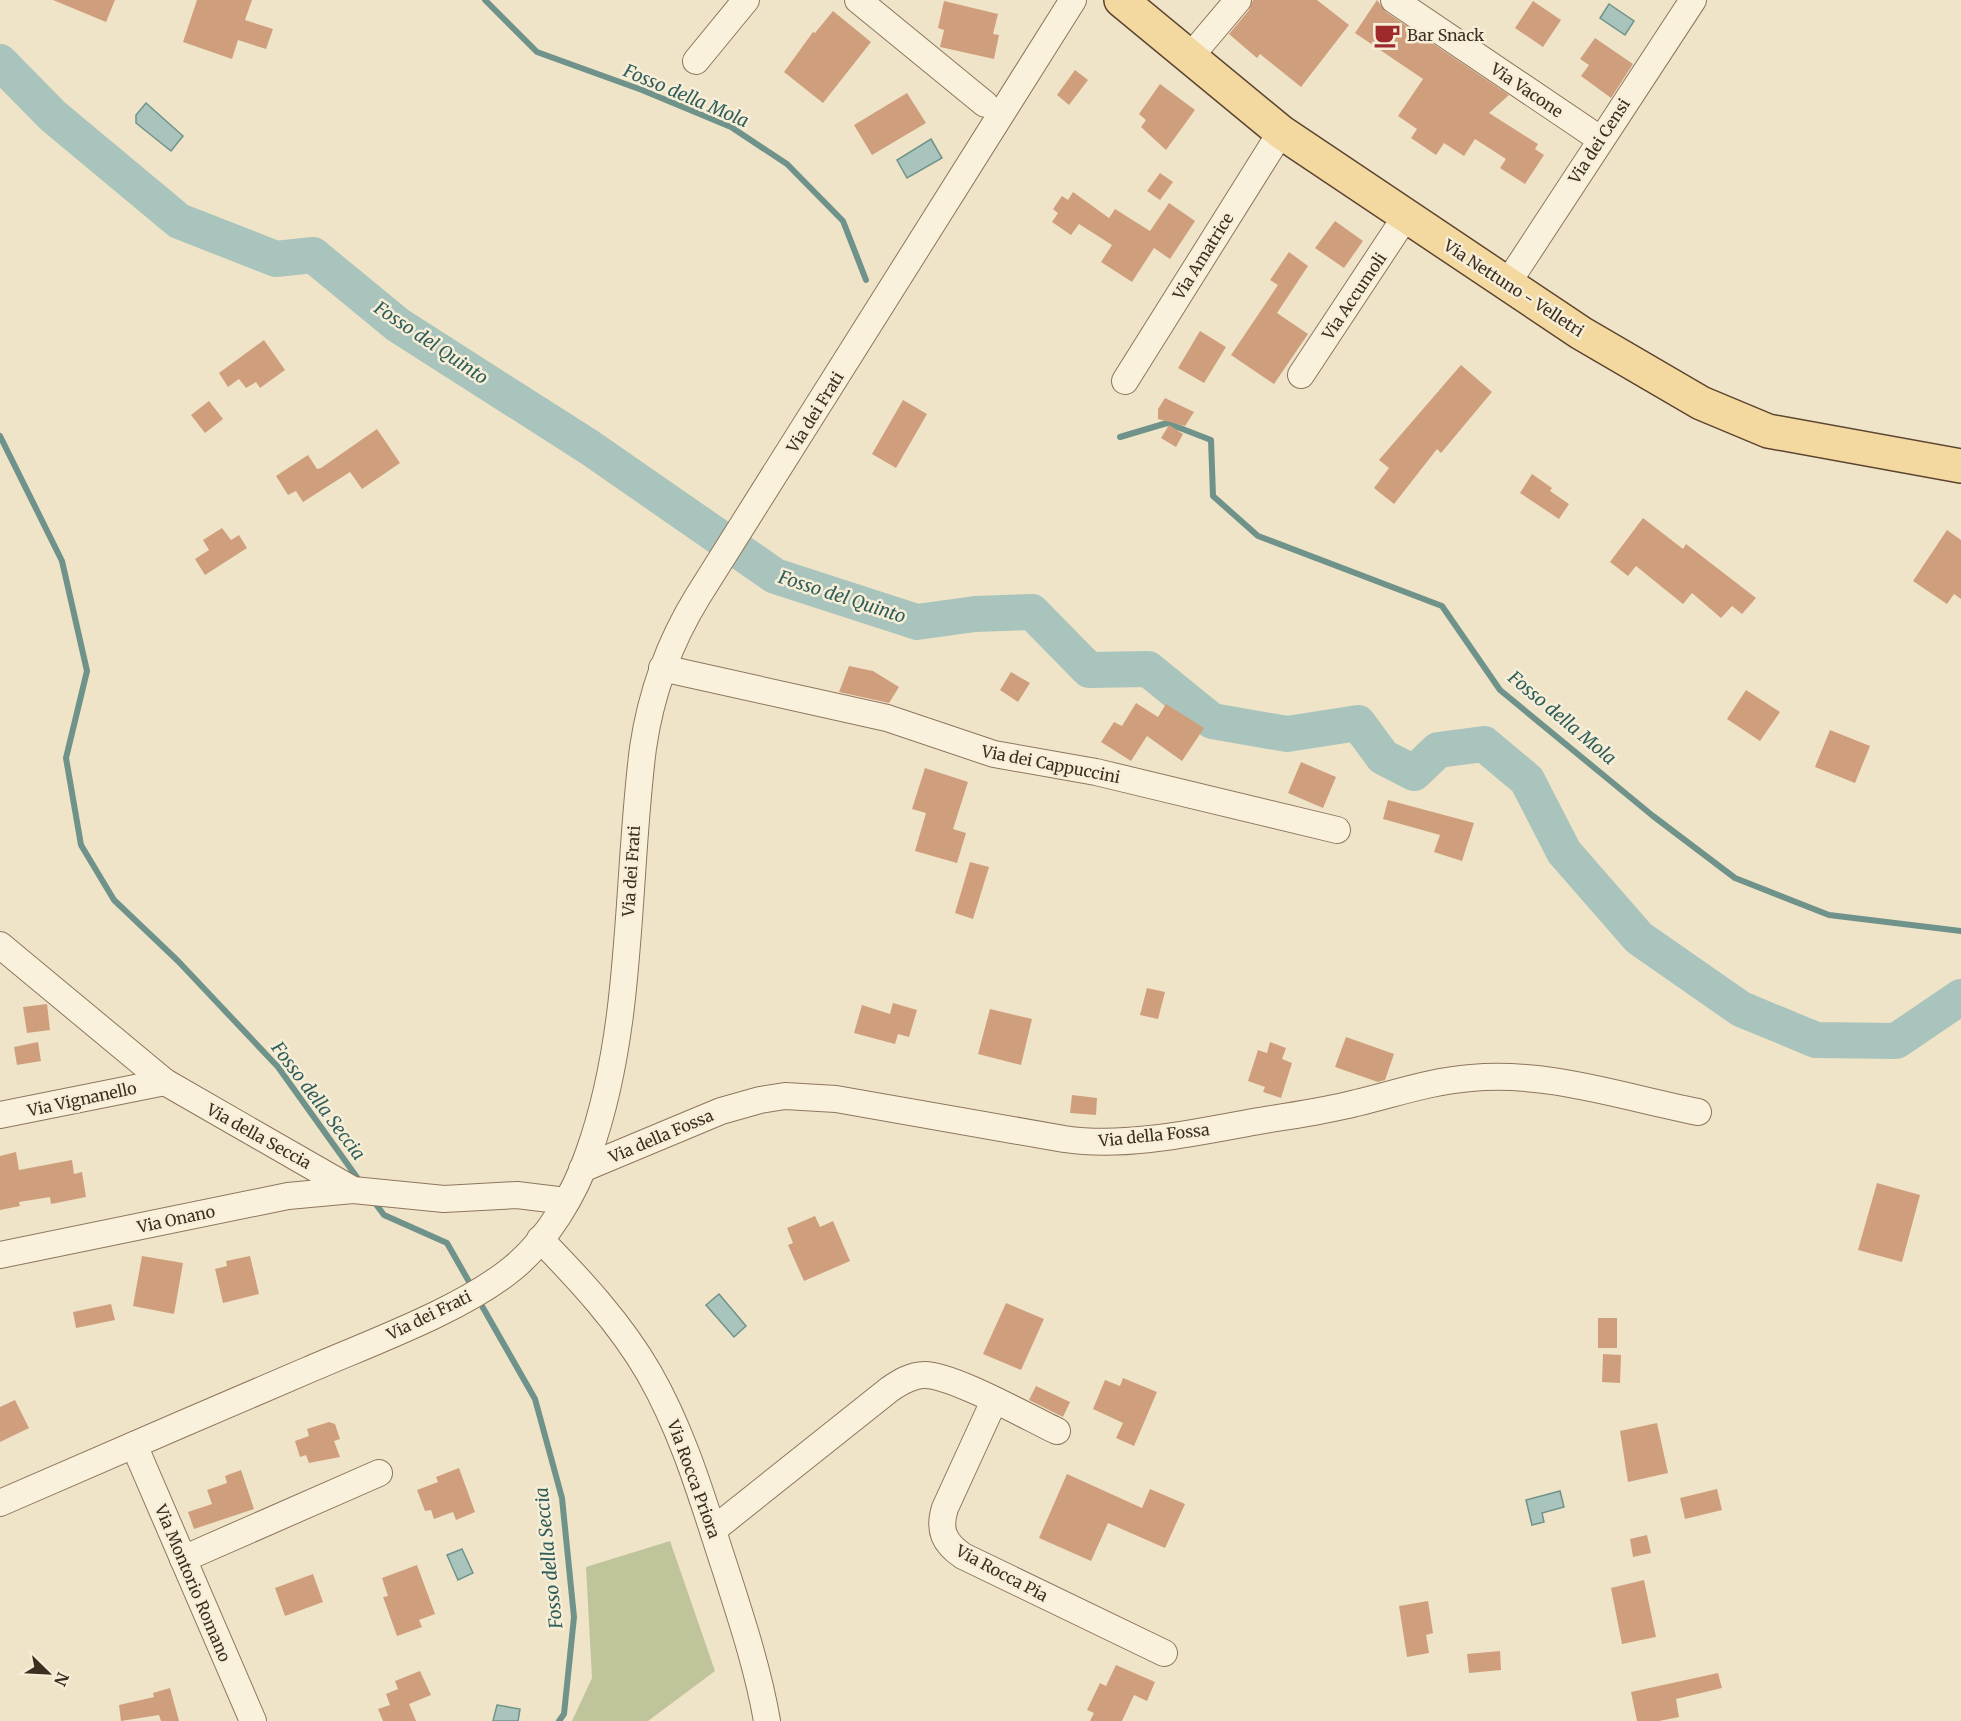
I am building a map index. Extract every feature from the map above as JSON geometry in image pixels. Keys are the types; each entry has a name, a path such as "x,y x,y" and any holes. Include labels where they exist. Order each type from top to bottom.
{"main road":[{"name":"Via Nettuno - Velletri","path":"1121,0 1281,132 1507,284 1619,356 1701,403 1741,421 1791,437 1961,466"}],"street":[{"path":"696,61 746,0"},
{"path":"858,0 985,104"},
{"name":"Via dei Frati","path":"0,1503 352,1351 453,1304 486,1287 513,1268 540,1239 566,1201 582,1169 599,1122 611,1062 623,968 641,763 650,711 662,668 686,618 719,564 1073,0"},
{"path":"1189,58 1238,0"},
{"name":"Via Vacone","path":"1394,0 1600,139"},
{"name":"Via dei Censi","path":"1507,284 1693,0"},
{"name":"Via Amatrice","path":"1125,381 1281,132"},
{"name":"Via Accumoli","path":"1301,375 1406,216"},
{"name":"Via dei Cappuccini","path":"662,668 887,718 994,754 1096,772 1337,830"},
{"name":"Via della Seccia","path":"0,945 165,1082 353,1190 453,1200 526,1195 566,1201"},
{"name":"Via della Fossa","path":"582,1169 721,1111 760,1100 785,1096 836,1099 1092,1142 1189,1133 1350,1105 1424,1085 1472,1078 1511,1077 1566,1082 1698,1112"},
{"name":"Via Vignanello","path":"0,1115 165,1082"},
{"name":"Via Onano","path":"0,1255 288,1196 353,1190"},
{"name":"Via Rocca Priora","path":"540,1239 613,1320 649,1373 682,1438 754,1664 767,1721"},
{"path":"713,1530 890,1389 905,1380 925,1375 938,1377 1058,1431"},
{"name":"Via Rocca Pia","path":"994,1401 945,1508 941,1526 947,1543 963,1556 1164,1653"},
{"name":"Via Montorio Romano","path":"134,1445 253,1721"},
{"path":"183,1559 379,1473"}],"green space":[{"path":"670,1541 715,1671 648,1721 572,1721 592,1678 586,1567"}],"water":[{"path":"1609,4 1634,21 1625,35 1600,18"},
{"path":"146,103 183,136 171,151 136,123 136,115"},
{"path":"931,139 942,158 907,178 897,160"},
{"path":"719,1294 746,1326 734,1337 706,1305"},
{"path":"1560,1491 1564,1507 1542,1513 1544,1522 1532,1525 1526,1500"},
{"path":"462,1549 473,1573 458,1580 447,1555"},
{"path":"497,1705 520,1709 518,1721 493,1721"}],"building":[{"path":"53,0 115,0 106,22"},
{"path":"197,0 252,0 245,20 273,29 266,49 238,40 232,59 183,42"},
{"path":"1253,0 1317,0 1349,25 1301,87 1260,54 1257,58 1229,34 1249,10"},
{"path":"1377,0 1386,12 1509,95 1489,113 1538,144 1535,149 1544,155 1525,184 1500,168 1506,159 1475,139 1464,156 1444,143 1436,155 1411,138 1417,129 1398,116 1423,79 1355,33"},
{"path":"944,1 998,14 993,34 999,35 994,59 940,47 944,30 938,28"},
{"path":"1533,1 1561,20 1543,47 1515,28"},
{"path":"833,11 871,42 823,103 784,72 813,32 815,33"},
{"path":"1595,38 1633,64 1611,98 1581,76 1589,65 1580,59"},
{"path":"1075,70 1088,80 1069,105 1057,95"},
{"path":"1160,84 1195,110 1166,150 1141,127 1146,120 1139,114"},
{"path":"907,93 926,123 872,155 854,125"},
{"path":"1160,173 1173,182 1160,200 1147,191"},
{"path":"1073,192 1109,218 1115,209 1150,231 1169,203 1195,221 1170,259 1154,248 1132,282 1101,262 1112,245 1079,224 1071,235 1052,222 1058,213 1053,209 1062,196 1068,200"},
{"path":"1335,221 1363,241 1344,268 1315,248"},
{"path":"1289,252 1308,266 1277,313 1308,334 1274,384 1231,355 1278,285 1270,280"},
{"path":"1200,331 1226,347 1204,383 1178,368"},
{"path":"264,340 285,370 260,388 256,382 246,388 239,379 228,387 219,373"},
{"path":"1461,365 1492,392 1441,453 1437,449 1394,504 1374,488 1389,468 1379,460"},
{"path":"1165,398 1194,412 1185,426 1158,419 1158,409"},
{"path":"903,400 927,414 896,468 872,454"},
{"path":"209,401 223,419 205,433 191,415"},
{"path":"1169,425 1183,434 1176,447 1161,438"},
{"path":"377,429 400,463 362,489 350,472 303,502 296,491 288,495 276,476 308,455 317,469 321,468"},
{"path":"1532,474 1552,488 1550,491 1569,504 1559,519 1520,493"},
{"path":"1643,518 1683,549 1686,544 1756,598 1742,614 1732,606 1721,618 1692,593 1683,604 1636,566 1628,576 1610,562"},
{"path":"222,528 231,540 239,535 247,548 205,575 195,559 209,550 203,540"},
{"path":"1947,530 1961,540 1961,599 1954,594 1947,604 1913,581"},
{"path":"849,666 873,671 899,687 889,703 839,692"},
{"path":"1011,672 1030,683 1018,702 1000,690"},
{"path":"1746,690 1780,712 1760,741 1727,719"},
{"path":"1136,703 1158,717 1166,704 1204,728 1182,761 1147,736 1131,761 1101,742 1114,722 1122,726"},
{"path":"1830,730 1870,746 1855,783 1815,767"},
{"path":"1301,762 1336,777 1323,808 1288,793"},
{"path":"925,768 968,782 953,829 966,833 957,863 915,851 926,813 912,809"},
{"path":"1388,800 1474,823 1462,861 1434,852 1440,835 1383,819"},
{"path":"970,862 989,867 973,919 955,913"},
{"path":"1147,988 1165,992 1158,1019 1140,1015"},
{"path":"893,1003 917,1010 909,1037 898,1034 895,1044 854,1033 862,1005 890,1014"},
{"path":"47,1004 50,1030 27,1033 23,1007"},
{"path":"990,1009 1032,1019 1021,1065 978,1054"},
{"path":"1346,1037 1394,1054 1385,1080 1378,1082 1335,1067"},
{"path":"38,1042 41,1061 17,1065 14,1047"},
{"path":"1270,1042 1286,1048 1282,1059 1292,1063 1281,1098 1263,1092 1265,1087 1248,1081 1258,1050 1267,1053"},
{"path":"1072,1095 1097,1098 1096,1115 1070,1113"},
{"path":"16,1152 19,1170 72,1160 74,1174 82,1172 86,1197 51,1204 50,1197 19,1202 20,1206 0,1210 0,1156"},
{"path":"1877,1183 1920,1195 1902,1262 1858,1250"},
{"path":"815,1216 820,1227 833,1221 850,1261 804,1281 788,1245 793,1243 787,1228"},
{"path":"142,1256 183,1263 174,1314 133,1306"},
{"path":"250,1256 259,1294 223,1303 215,1269 227,1266 226,1261"},
{"path":"1006,1303 1044,1319 1021,1370 983,1354"},
{"path":"111,1304 115,1320 76,1328 73,1312"},
{"path":"1598,1318 1617,1318 1617,1348 1598,1348"},
{"path":"1603,1354 1621,1355 1620,1383 1602,1382"},
{"path":"1123,1378 1157,1392 1134,1446 1116,1438 1123,1423 1093,1409 1105,1380 1120,1386"},
{"path":"1036,1386 1070,1402 1063,1417 1029,1400"},
{"path":"15,1400 29,1428 0,1442 0,1407"},
{"path":"329,1422 335,1424 340,1439 334,1441 340,1457 309,1463 306,1455 300,1457 295,1441 309,1436 307,1429"},
{"path":"1657,1423 1668,1473 1628,1482 1620,1431"},
{"path":"459,1468 475,1512 456,1520 453,1512 434,1519 431,1510 425,1511 417,1490 438,1482 436,1477"},
{"path":"241,1470 254,1509 194,1529 188,1512 212,1504 207,1490 227,1483 225,1476"},
{"path":"1067,1474 1142,1508 1150,1489 1185,1504 1165,1548 1108,1523 1091,1561 1039,1538"},
{"path":"1717,1489 1722,1510 1685,1519 1680,1498"},
{"path":"1647,1535 1651,1553 1633,1557 1630,1539"},
{"path":"417,1565 435,1614 419,1620 422,1627 397,1636 383,1597 388,1596 382,1578"},
{"path":"313,1574 323,1602 285,1616 275,1588"},
{"path":"1644,1580 1656,1637 1622,1644 1611,1588"},
{"path":"1428,1601 1433,1633 1426,1635 1429,1653 1407,1657 1399,1606"},
{"path":"1500,1651 1501,1670 1469,1673 1467,1654"},
{"path":"1116,1665 1155,1682 1147,1701 1134,1695 1122,1721 1090,1721 1094,1713 1087,1710 1100,1683 1106,1686"},
{"path":"420,1671 431,1695 409,1704 416,1721 383,1721 378,1709 390,1705 386,1694 398,1689 395,1681"},
{"path":"1718,1673 1722,1688 1676,1699 1679,1717 1659,1721 1637,1721 1631,1692"},
{"path":"170,1688 179,1721 161,1721 159,1715 121,1721 119,1705 154,1697 153,1693"}],"waterway":[{"name":"Fosso della Mola","path":"485,0 537,52 642,90 731,127 787,164 843,221 866,280"},
{"name":"Fosso del Quinto","path":"0,62 53,116 179,221 276,259 313,255 398,325 589,447 775,576 917,622 975,614 1032,612 1089,670 1148,669 1212,721 1287,734 1358,723 1383,757 1414,773 1438,750 1484,744 1527,780 1564,852 1639,938 1741,1009 1816,1040 1896,1041 1961,997"},
{"name":"Fosso della Mola","path":"1120,437 1167,423 1211,440 1213,496 1258,536 1442,606 1500,690 1653,816 1735,878 1829,915 1961,931"},
{"name":"Fosso della Seccia","path":"0,436 62,561 87,671 66,758 81,845 114,900 178,961 278,1067 361,1183"},
{"name":"Fosso della Seccia","path":"372,1199 384,1215 447,1243 472,1287"},
{"name":"Fosso della Seccia","path":"478,1299 535,1399 562,1498 574,1617 564,1714 559,1721"}],"place":[{"name":"Bar Snack","path":"1387,35"}]}
